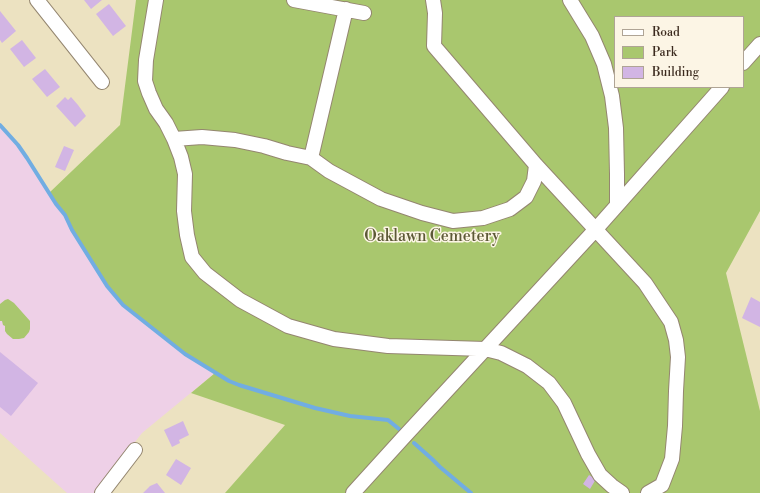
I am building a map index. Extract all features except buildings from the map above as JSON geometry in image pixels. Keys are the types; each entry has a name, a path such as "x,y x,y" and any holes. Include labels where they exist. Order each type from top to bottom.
{"street":[{"path":"38,0 102,82"},
{"path":"156,0 146,60 145,81 156,109 166,123 181,157 185,174 184,211 187,235 192,257 205,273 240,300 288,326 334,339 388,346 485,349 501,353 527,366 549,383 564,404 588,454 600,474 612,486 622,493"},
{"path":"294,0 364,13"},
{"path":"433,0 435,18 434,46 536,165 645,282 671,322 676,340 678,357 672,459 662,484 648,493"},
{"path":"570,0 592,36 604,64 612,96 616,128 618,174 617,205"},
{"path":"311,158 346,9"},
{"path":"744,62 760,44"},
{"path":"353,493 596,229 721,88"},
{"path":"174,139 202,137 235,140 311,158 329,171 381,199 422,213 453,220 483,218 510,209 526,197 534,181 536,165"},
{"path":"102,493 135,450"}],"shaded area":[{"path":"0,125 18,145 27,158 56,204 65,215 72,230 107,286 123,305 185,354 215,373 142,433 102,484 97,493 67,493 0,433"}],"green space":[{"name":"Oaklawn Cemetery","path":"136,0 760,0 760,211 726,273 760,411 760,493 225,493 285,425 191,393 215,373 185,354 123,305 107,286 72,230 65,215 49,193 120,125"},
{"path":"8,299 14,303 30,321 29,332 24,338 13,339 7,334 5,331 5,326 3,325 2,321 0,321 0,304"}],"waterway":[{"path":"0,125 18,145 56,204 65,215 72,230 107,286 123,305 185,354 229,381 239,385 315,408 350,416 388,420 399,429"},
{"path":"414,443 471,493"}]}
